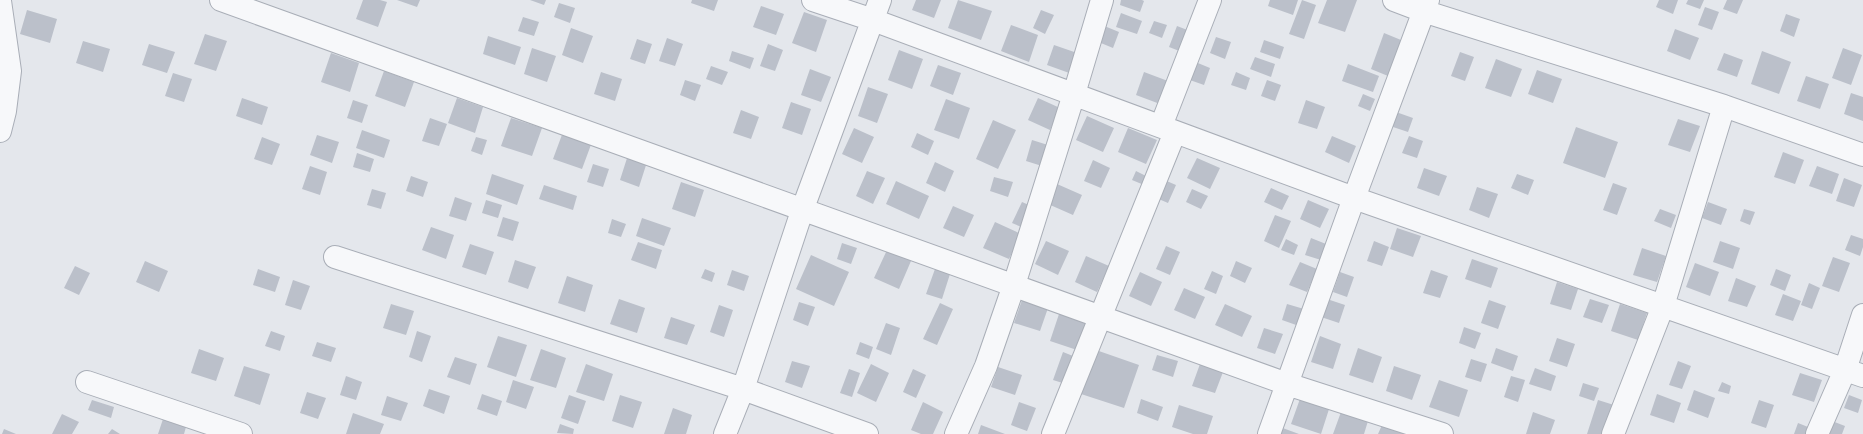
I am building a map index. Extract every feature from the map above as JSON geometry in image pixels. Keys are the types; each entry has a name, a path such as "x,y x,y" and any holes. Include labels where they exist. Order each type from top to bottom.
{"street":[{"path":"222,0 1014,284 1287,384 1442,434"},
{"path":"813,0 877,10 1074,94 1168,129 1354,198 1854,373"},
{"path":"956,434 986,366 1014,284 1102,0"},
{"path":"1053,434 1100,316 1168,129 1210,0"},
{"path":"1394,0 1426,6 1724,106 1863,155"},
{"path":"0,1 2,25 10,71 5,111 0,131"},
{"path":"1269,434 1354,198 1426,6"},
{"path":"725,434 743,389 803,208 877,10"},
{"path":"1613,434 1663,306 1724,106"},
{"path":"335,257 743,389 867,434"},
{"path":"1817,434 1854,373 1863,315"},
{"path":"87,382 241,434"}],"building":[{"path":"363,0 380,0 387,2 378,27 356,19"},
{"path":"397,0 420,0 417,7"},
{"path":"530,0 546,0 544,5"},
{"path":"692,0 718,0 714,11 691,3"},
{"path":"916,0 941,0 934,18 912,10"},
{"path":"958,0 992,11 981,40 948,28"},
{"path":"1121,0 1144,1 1140,12 1120,5"},
{"path":"1270,0 1298,0 1293,15 1268,6"},
{"path":"1302,0 1316,5 1304,39 1289,34"},
{"path":"1327,0 1357,0 1345,32 1318,23"},
{"path":"1659,0 1678,0 1673,14 1656,7"},
{"path":"1688,0 1704,0 1700,9 1686,4"},
{"path":"1727,0 1743,0 1737,14 1723,9"},
{"path":"559,3 575,8 570,23 554,17"},
{"path":"761,6 784,14 776,35 753,27"},
{"path":"1705,7 1719,12 1712,30 1698,25"},
{"path":"27,10 57,19 50,43 20,34"},
{"path":"1041,10 1054,15 1045,34 1033,28"},
{"path":"804,12 827,20 816,52 792,43"},
{"path":"1121,13 1142,21 1137,34 1116,27"},
{"path":"1786,14 1800,19 1794,37 1780,31"},
{"path":"523,17 539,22 534,36 518,31"},
{"path":"1154,21 1167,25 1162,38 1149,33"},
{"path":"1011,25 1038,35 1029,62 1001,51"},
{"path":"1102,25 1119,32 1113,48 1096,41"},
{"path":"1177,26 1190,31 1182,52 1169,47"},
{"path":"571,28 593,36 583,63 562,55"},
{"path":"1675,29 1699,38 1690,60 1667,51"},
{"path":"1384,33 1401,40 1388,76 1371,69"},
{"path":"205,34 227,41 216,71 194,64"},
{"path":"488,36 521,47 515,65 483,54"},
{"path":"1216,37 1231,42 1225,59 1210,53"},
{"path":"667,38 683,44 675,66 659,61"},
{"path":"637,39 652,44 645,64 630,59"},
{"path":"1264,40 1284,47 1280,59 1260,52"},
{"path":"83,41 110,49 103,72 76,63"},
{"path":"149,44 175,52 167,73 142,65"},
{"path":"768,44 783,50 775,71 760,66"},
{"path":"1054,45 1080,54 1072,74 1047,65"},
{"path":"532,48 556,56 547,82 524,74"},
{"path":"1843,48 1862,55 1851,85 1832,78"},
{"path":"899,50 923,59 912,89 888,80"},
{"path":"732,51 754,58 750,69 729,61"},
{"path":"1762,51 1791,62 1779,94 1751,84"},
{"path":"1460,52 1474,57 1465,81 1451,76"},
{"path":"331,53 359,63 350,92 321,82"},
{"path":"1724,53 1743,60 1737,77 1717,70"},
{"path":"1255,57 1275,64 1271,77 1250,69"},
{"path":"1496,59 1522,69 1511,97 1485,88"},
{"path":"1193,61 1210,68 1204,85 1187,79"},
{"path":"1348,64 1379,76 1373,92 1342,81"},
{"path":"938,65 961,73 953,95 930,86"},
{"path":"711,66 728,72 722,85 706,79"},
{"path":"810,69 831,77 821,102 801,95"},
{"path":"1537,70 1562,79 1553,103 1528,94"},
{"path":"384,71 414,82 405,107 375,96"},
{"path":"601,72 622,79 615,101 594,94"},
{"path":"1144,72 1168,81 1160,104 1136,95"},
{"path":"1236,72 1250,78 1246,90 1231,85"},
{"path":"173,73 192,79 184,102 165,96"},
{"path":"1806,76 1829,84 1820,109 1797,101"},
{"path":"685,80 701,85 695,101 680,95"},
{"path":"1267,80 1281,85 1275,101 1261,96"},
{"path":"868,87 888,94 877,123 858,116"},
{"path":"1851,93 1863,97 1863,121 1844,114"},
{"path":"1363,94 1375,99 1370,111 1358,106"},
{"path":"242,98 268,107 262,125 236,116"},
{"path":"457,98 483,107 475,133 448,123"},
{"path":"1038,98 1060,108 1050,130 1028,120"},
{"path":"946,99 970,108 959,139 934,130"},
{"path":"353,100 368,105 362,123 347,118"},
{"path":"1306,100 1325,107 1317,129 1298,123"},
{"path":"791,102 811,109 802,135 782,128"},
{"path":"741,110 759,117 751,139 733,133"},
{"path":"1396,112 1413,118 1408,132 1390,126"},
{"path":"1087,116 1114,128 1103,152 1076,140"},
{"path":"430,118 447,124 439,146 422,141"},
{"path":"511,118 542,128 532,156 501,146"},
{"path":"1678,119 1700,126 1690,152 1668,145"},
{"path":"993,120 1016,130 998,169 976,159"},
{"path":"1576,127 1618,142 1605,178 1563,163"},
{"path":"854,128 874,137 862,163 842,154"},
{"path":"1128,128 1157,140 1146,164 1118,152"},
{"path":"362,130 390,140 384,158 356,148"},
{"path":"563,132 592,142 582,169 553,159"},
{"path":"917,133 934,141 928,155 911,147"},
{"path":"317,135 339,142 332,163 310,155"},
{"path":"1332,136 1356,146 1349,163 1325,152"},
{"path":"1409,136 1423,141 1417,158 1402,153"},
{"path":"262,137 280,144 272,165 254,159"},
{"path":"476,137 487,140 482,155 471,151"},
{"path":"1032,140 1048,145 1042,166 1026,161"},
{"path":"1783,152 1804,160 1795,184 1774,177"},
{"path":"357,153 374,159 370,172 353,167"},
{"path":"628,155 647,162 639,187 620,180"},
{"path":"1197,158 1220,168 1210,189 1187,178"},
{"path":"1093,160 1110,168 1101,188 1084,181"},
{"path":"935,162 954,171 945,192 926,183"},
{"path":"593,164 609,169 603,187 587,182"},
{"path":"310,166 327,172 320,195 302,189"},
{"path":"1817,166 1839,174 1832,194 1809,186"},
{"path":"1424,168 1447,176 1439,196 1417,188"},
{"path":"867,171 885,178 873,204 856,196"},
{"path":"1136,171 1148,177 1144,185 1132,180"},
{"path":"492,174 524,185 517,205 486,194"},
{"path":"1517,174 1534,180 1528,195 1511,188"},
{"path":"411,176 428,182 423,197 406,191"},
{"path":"994,177 1013,182 1008,197 990,191"},
{"path":"1844,178 1862,185 1854,207 1836,201"},
{"path":"1162,179 1176,185 1168,203 1154,197"},
{"path":"896,181 929,196 919,219 886,204"},
{"path":"681,182 704,190 695,217 672,209"},
{"path":"1613,183 1627,188 1617,215 1603,210"},
{"path":"1057,184 1082,195 1073,215 1048,204"},
{"path":"544,185 577,196 573,210 539,199"},
{"path":"1477,187 1498,194 1489,218 1469,210"},
{"path":"1271,188 1289,196 1282,210 1264,202"},
{"path":"372,189 386,193 381,209 367,205"},
{"path":"1192,189 1208,196 1201,209 1186,202"},
{"path":"455,197 472,203 466,221 449,216"},
{"path":"486,200 502,205 498,218 482,213"},
{"path":"1308,200 1329,209 1320,228 1300,219"},
{"path":"1022,202 1036,208 1026,229 1012,223"},
{"path":"1708,202 1727,209 1721,225 1702,218"},
{"path":"953,206 974,215 964,237 943,228"},
{"path":"1660,209 1676,215 1671,228 1654,221"},
{"path":"1744,209 1755,212 1750,225 1740,221"},
{"path":"1275,215 1291,221 1279,248 1264,241"},
{"path":"503,217 519,222 513,241 497,236"},
{"path":"642,218 671,228 664,246 636,236"},
{"path":"612,219 626,224 621,237 608,233"},
{"path":"995,222 1021,234 1009,259 983,248"},
{"path":"431,227 454,235 446,259 422,250"},
{"path":"1397,228 1421,236 1413,257 1390,249"},
{"path":"1851,235 1863,239 1863,247 1860,256 1845,250"},
{"path":"1311,238 1326,244 1321,260 1305,255"},
{"path":"1286,239 1298,245 1294,255 1281,250"},
{"path":"1046,241 1069,251 1058,275 1035,264"},
{"path":"1374,241 1389,247 1382,266 1367,261"},
{"path":"1720,241 1740,248 1733,269 1713,262"},
{"path":"638,242 662,250 656,269 631,260"},
{"path":"842,243 857,248 851,264 837,259"},
{"path":"470,244 494,252 486,275 462,267"},
{"path":"1166,246 1180,252 1170,275 1156,269"},
{"path":"1642,248 1666,256 1657,282 1633,275"},
{"path":"887,250 911,261 899,289 874,278"},
{"path":"811,255 849,272 834,306 796,289"},
{"path":"1086,256 1109,266 1097,292 1075,282"},
{"path":"1833,257 1850,263 1839,292 1822,286"},
{"path":"1472,259 1498,268 1491,288 1465,279"},
{"path":"515,260 536,267 528,289 508,282"},
{"path":"145,261 168,271 159,292 136,282"},
{"path":"1236,261 1252,268 1245,283 1230,276"},
{"path":"1300,262 1317,269 1307,292 1289,285"},
{"path":"1695,263 1719,272 1710,296 1686,287"},
{"path":"75,266 90,273 79,295 64,288"},
{"path":"258,269 280,277 275,292 253,285"},
{"path":"705,269 715,273 712,282 701,278"},
{"path":"935,269 950,274 942,299 926,294"},
{"path":"1776,269 1791,275 1785,291 1770,285"},
{"path":"732,270 749,276 744,291 727,285"},
{"path":"1431,270 1448,276 1440,298 1423,293"},
{"path":"1212,271 1223,276 1216,294 1204,289"},
{"path":"1140,272 1162,282 1151,306 1129,296"},
{"path":"1340,272 1354,277 1347,297 1333,292"},
{"path":"567,276 593,285 585,312 558,303"},
{"path":"1736,278 1756,286 1747,307 1728,301"},
{"path":"293,280 310,286 301,310 285,305"},
{"path":"1557,282 1578,289 1571,310 1550,304"},
{"path":"1809,283 1820,288 1812,309 1801,305"},
{"path":"1184,288 1205,297 1195,319 1174,310"},
{"path":"1783,294 1801,301 1793,321 1775,315"},
{"path":"619,299 645,308 637,333 610,324"},
{"path":"1327,299 1345,305 1339,323 1321,317"},
{"path":"1590,299 1609,305 1602,323 1583,317"},
{"path":"1022,300 1048,308 1040,331 1014,323"},
{"path":"1489,300 1506,306 1498,329 1481,323"},
{"path":"799,302 815,307 808,326 793,320"},
{"path":"940,303 953,309 937,345 923,339"},
{"path":"391,304 414,311 406,335 383,328"},
{"path":"1225,304 1252,316 1242,337 1215,325"},
{"path":"1287,304 1304,309 1299,326 1282,320"},
{"path":"1620,304 1647,313 1638,340 1611,331"},
{"path":"719,305 733,310 724,337 710,332"},
{"path":"1059,314 1086,323 1077,350 1050,341"},
{"path":"671,317 695,325 687,345 664,338"},
{"path":"886,323 900,328 891,355 876,349"},
{"path":"1464,327 1481,333 1475,349 1459,343"},
{"path":"1264,328 1283,334 1275,354 1257,348"},
{"path":"271,331 285,336 280,351 265,346"},
{"path":"417,331 431,336 422,362 409,357"},
{"path":"498,336 527,345 516,377 487,367"},
{"path":"1320,336 1341,344 1333,369 1311,362"},
{"path":"1557,338 1575,344 1567,367 1549,361"},
{"path":"317,342 336,348 331,362 312,356"},
{"path":"860,342 873,347 869,359 856,354"},
{"path":"1358,348 1382,357 1373,383 1349,375"},
{"path":"1496,348 1518,356 1513,371 1491,363"},
{"path":"199,349 224,358 216,381 191,373"},
{"path":"541,349 566,358 556,388 530,380"},
{"path":"1096,350 1139,365 1124,408 1081,394"},
{"path":"1063,352 1078,358 1069,385 1053,380"},
{"path":"1157,355 1178,361 1173,377 1152,370"},
{"path":"455,357 477,364 470,385 447,377"},
{"path":"1471,359 1487,364 1481,382 1465,377"},
{"path":"792,361 810,366 802,388 785,382"},
{"path":"1678,361 1691,366 1682,389 1669,385"},
{"path":"586,364 613,374 604,401 576,392"},
{"path":"871,364 889,373 876,402 857,393"},
{"path":"1200,364 1223,372 1215,393 1192,386"},
{"path":"244,366 270,374 260,405 234,396"},
{"path":"1394,366 1421,375 1412,400 1386,391"},
{"path":"998,367 1022,375 1015,395 991,387"},
{"path":"1535,368 1556,376 1551,391 1529,384"},
{"path":"849,369 860,373 852,397 840,393"},
{"path":"913,369 926,375 916,398 903,392"},
{"path":"1800,373 1822,380 1814,402 1792,395"},
{"path":"346,376 362,382 356,400 340,395"},
{"path":"1511,376 1525,380 1518,402 1504,397"},
{"path":"513,380 534,387 526,409 506,402"},
{"path":"1439,380 1468,390 1459,417 1429,407"},
{"path":"1722,382 1731,386 1729,394 1718,391"},
{"path":"1583,383 1599,388 1594,401 1579,396"},
{"path":"429,389 450,396 444,414 423,406"},
{"path":"1694,390 1715,398 1708,418 1687,410"},
{"path":"307,392 326,398 318,419 300,413"},
{"path":"482,394 502,401 497,416 477,409"},
{"path":"1657,394 1681,403 1674,423 1650,415"},
{"path":"569,395 586,401 578,424 561,418"},
{"path":"620,395 642,402 633,428 612,421"},
{"path":"1849,395 1862,400 1858,413 1844,408"},
{"path":"387,396 408,403 401,421 381,415"},
{"path":"1301,396 1330,406 1321,434 1291,424"},
{"path":"1141,399 1163,407 1158,421 1137,413"},
{"path":"92,400 114,407 111,418 88,410"},
{"path":"1598,400 1614,405 1604,434 1587,434"},
{"path":"1759,400 1774,405 1766,428 1751,423"},
{"path":"923,402 943,412 933,434 921,434 911,430"},
{"path":"1019,402 1036,408 1027,431 1011,425"},
{"path":"1179,405 1213,416 1207,434 1193,434 1172,427"},
{"path":"673,408 692,415 686,434 664,434"},
{"path":"1341,412 1368,421 1364,434 1333,434"},
{"path":"1533,412 1555,420 1550,434 1526,434"},
{"path":"353,413 384,424 380,434 346,434"},
{"path":"62,414 79,422 72,434 52,434"},
{"path":"163,419 186,427 184,434 158,434"},
{"path":"1832,421 1845,426 1842,434 1827,434"},
{"path":"1798,423 1808,427 1805,434 1794,434"},
{"path":"560,424 574,429 573,434 557,433"},
{"path":"981,425 1005,434 978,434"},
{"path":"1382,425 1408,434 1378,434"},
{"path":"1280,427 1299,434 1277,434"},
{"path":"4,429 16,434 2,434"},
{"path":"112,429 120,434 108,434"}]}
